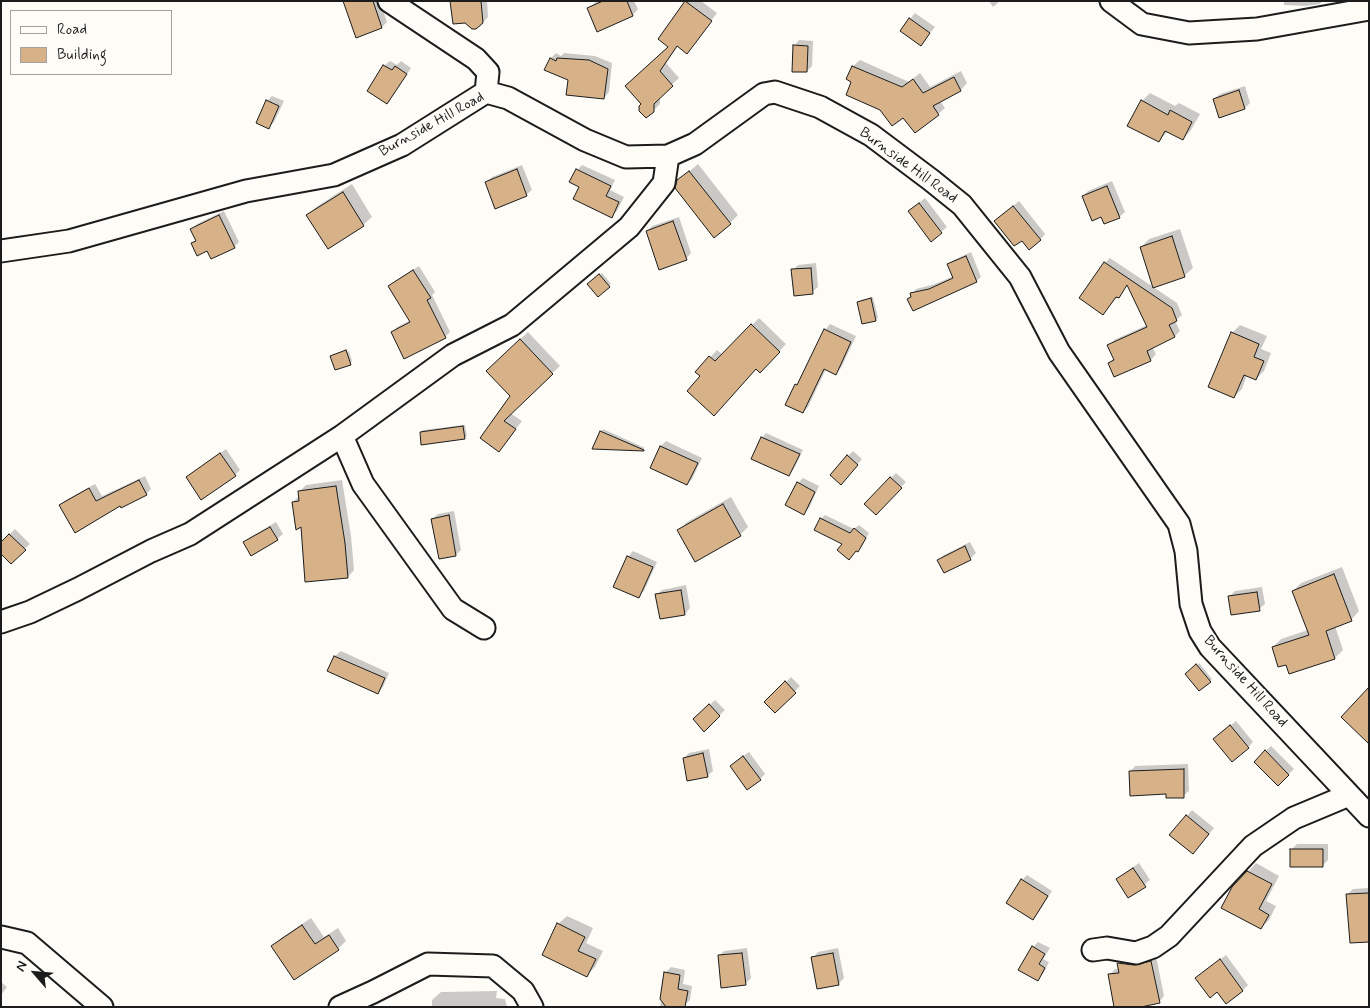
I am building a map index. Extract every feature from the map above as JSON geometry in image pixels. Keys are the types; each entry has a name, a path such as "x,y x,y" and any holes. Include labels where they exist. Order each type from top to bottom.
{"street":[{"path":"389,1 476,59 488,72 486,92"},
{"path":"1111,1 1142,24 1189,33 1257,29 1369,10"},
{"name":"Burnside Hill Road","path":"1,251 69,241 246,190 334,175 402,145 486,92 508,98 585,140 626,157 668,156 695,144 764,94 775,92 820,107 871,136 962,205 1020,277 1059,352 1178,524 1186,551 1191,604 1200,631 1210,647 1369,816"},
{"path":"1,622 38,608 151,551 190,534 342,436 453,355 512,325 629,227 664,183 668,156"},
{"path":"342,436 363,484 453,608 484,628"},
{"path":"1092,950 1107,948 1136,953 1169,936 1253,846 1294,818 1349,795"},
{"path":"1,937 27,944 102,1007"},
{"path":"340,1007 428,964 493,966 523,991 532,1007"}],"building":[{"path":"343,1 373,1 382,28 356,38"},
{"path":"450,1 481,1 483,23 476,29 472,29 465,23 453,24"},
{"path":"603,1 627,1 633,16 597,32 587,8"},
{"path":"685,1 712,21 687,54 677,46 660,71 673,86 654,104 654,112 646,118 639,111 641,104 625,86 668,47 658,39"},
{"path":"909,18 930,33 921,46 900,31"},
{"path":"793,45 808,46 807,72 792,72"},
{"path":"550,58 556,61 557,58 589,60 608,69 604,99 566,95 568,80 544,70"},
{"path":"383,65 392,70 395,66 407,74 387,104 367,91"},
{"path":"852,66 902,87 913,79 923,93 954,77 961,91 933,106 939,115 915,133 903,118 892,126 880,110 846,95 851,82 846,79"},
{"path":"1239,90 1245,109 1219,118 1213,99"},
{"path":"266,100 279,106 269,129 256,123"},
{"path":"1141,100 1168,115 1170,110 1192,122 1183,140 1165,131 1159,142 1127,126"},
{"path":"517,169 527,196 495,209 485,182"},
{"path":"576,169 611,186 606,196 619,202 612,218 573,199 579,187 569,182"},
{"path":"689,171 731,224 714,238 675,188 677,180"},
{"path":"1107,186 1120,218 1104,224 1101,217 1092,221 1082,196"},
{"path":"343,192 364,226 328,249 306,215"},
{"path":"919,203 942,233 931,242 908,211"},
{"path":"1013,206 1041,240 1029,250 1022,241 1014,246 994,221"},
{"path":"219,215 235,248 211,259 207,251 197,256 191,243 196,241 190,229"},
{"path":"673,221 687,260 659,270 646,231"},
{"path":"1172,236 1185,277 1153,288 1140,247"},
{"path":"966,256 977,282 913,311 907,299 911,297 910,293 929,289 953,278 947,264"},
{"path":"1104,262 1172,308 1177,321 1169,325 1175,337 1147,351 1151,361 1114,377 1108,363 1114,360 1107,345 1147,327 1127,285 1119,298 1116,297 1103,315 1079,298"},
{"path":"811,268 813,294 794,296 791,269"},
{"path":"413,270 431,298 427,300 446,338 404,359 391,332 410,322 388,286"},
{"path":"599,274 610,287 598,297 587,284"},
{"path":"871,298 876,321 862,324 857,302"},
{"path":"751,324 780,352 760,373 756,369 714,416 687,391 700,376 695,372 709,356 715,361"},
{"path":"824,329 851,342 836,375 824,369 803,413 785,405 795,384 797,385"},
{"path":"1231,332 1259,344 1254,357 1264,361 1256,380 1244,375 1234,398 1208,387"},
{"path":"520,339 553,374 504,421 516,429 499,452 480,438 510,396 486,371"},
{"path":"346,350 351,365 335,370 330,356"},
{"path":"463,426 465,439 421,445 420,432"},
{"path":"600,431 644,450 644,451 592,449"},
{"path":"761,437 800,454 789,476 751,459"},
{"path":"660,446 698,463 687,485 650,468"},
{"path":"220,453 236,476 201,500 186,477"},
{"path":"847,455 858,465 841,485 830,475"},
{"path":"890,477 902,488 876,515 864,504"},
{"path":"139,480 147,495 121,508 120,506 75,533 59,505 89,488 96,501"},
{"path":"797,482 815,492 804,515 785,505"},
{"path":"336,486 345,543 348,578 305,582 301,527 296,530 292,502 299,501 298,491"},
{"path":"723,504 741,536 695,562 677,530"},
{"path":"449,515 456,556 439,559 431,519"},
{"path":"820,518 850,533 854,528 866,538 858,552 856,551 849,560 837,550 842,544 814,530"},
{"path":"270,527 278,540 251,556 243,542"},
{"path":"9,534 26,550 11,564 1,554 1,542"},
{"path":"965,546 971,560 944,573 937,560"},
{"path":"627,556 653,567 639,598 613,587"},
{"path":"1334,574 1352,621 1326,631 1335,659 1289,674 1286,665 1278,667 1272,647 1309,635 1292,591"},
{"path":"681,590 685,615 660,619 655,594"},
{"path":"1257,592 1260,611 1231,615 1228,596"},
{"path":"334,656 385,678 378,694 327,671"},
{"path":"1196,664 1211,682 1199,691 1185,674"},
{"path":"785,681 796,693 775,713 764,702"},
{"path":"1369,687 1369,744 1341,717"},
{"path":"709,704 720,716 704,732 693,719"},
{"path":"1230,725 1249,748 1232,762 1213,739"},
{"path":"1265,750 1289,775 1278,786 1254,762"},
{"path":"703,753 708,777 687,781 683,758"},
{"path":"743,756 761,780 747,790 730,766"},
{"path":"1184,769 1184,798 1166,798 1166,794 1130,796 1129,771"},
{"path":"1186,815 1209,834 1193,854 1169,835"},
{"path":"1290,849 1323,849 1323,867 1290,867"},
{"path":"1133,868 1146,887 1128,898 1116,879"},
{"path":"1247,871 1272,884 1259,909 1269,915 1261,929 1221,908 1232,887"},
{"path":"1021,879 1048,896 1033,920 1006,903"},
{"path":"1369,893 1369,942 1350,943 1346,894"},
{"path":"557,923 585,937 578,951 596,959 587,977 542,955"},
{"path":"302,925 315,944 329,935 339,950 294,980 271,946"},
{"path":"1032,946 1045,954 1039,964 1045,968 1038,981 1018,970"},
{"path":"742,953 746,985 721,988 718,955"},
{"path":"833,953 839,985 817,989 811,957"},
{"path":"1220,959 1243,991 1226,1004 1217,992 1210,998 1195,978"},
{"path":"1151,961 1160,1003 1141,1007 1114,1007 1108,974 1119,973 1117,963 1134,965"},
{"path":"664,972 680,975 678,989 688,991 685,1007 666,1007 660,999"}]}
